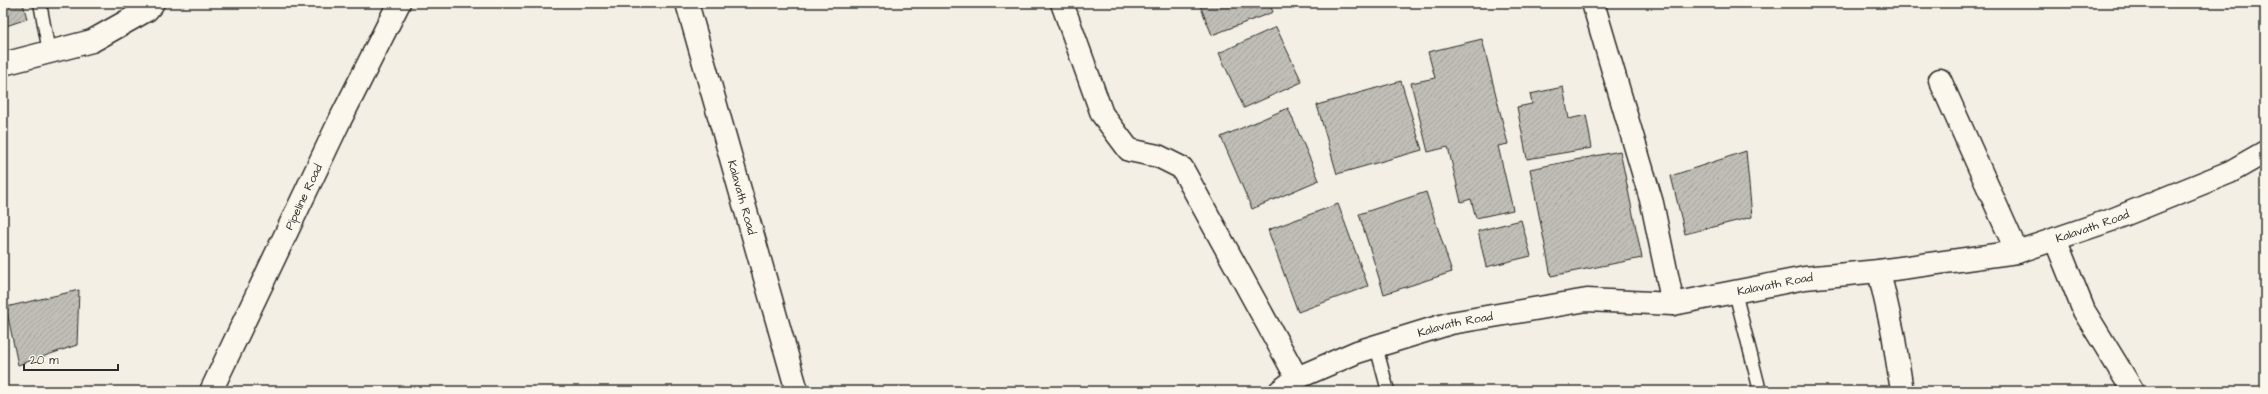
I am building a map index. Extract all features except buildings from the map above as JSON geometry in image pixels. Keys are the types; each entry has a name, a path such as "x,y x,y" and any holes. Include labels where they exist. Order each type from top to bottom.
{"street":[{"path":"3,64 92,41 147,10 153,3"},
{"name":"Pipeline Road","path":"211,391 339,122 399,3"},
{"name":"Kalavath Road","path":"687,3 797,391"},
{"path":"1062,3 1102,114 1129,150 1158,156 1182,168 1297,378"},
{"path":"1593,3 1652,203 1673,304"},
{"path":"1940,80 2018,252"},
{"name":"Kalavath Road","path":"1280,391 1297,378 1357,352 1451,323 1587,300 1673,304 1805,278 1879,271 2018,252 2114,219 2230,172 2265,152"},
{"path":"2055,239 2084,311 2133,391"},
{"path":"1879,271 1893,333 1902,391"}],"lane":[{"path":"40,3 49,52"},
{"path":"1735,292 1760,391"},
{"path":"1376,346 1388,391"}]}
